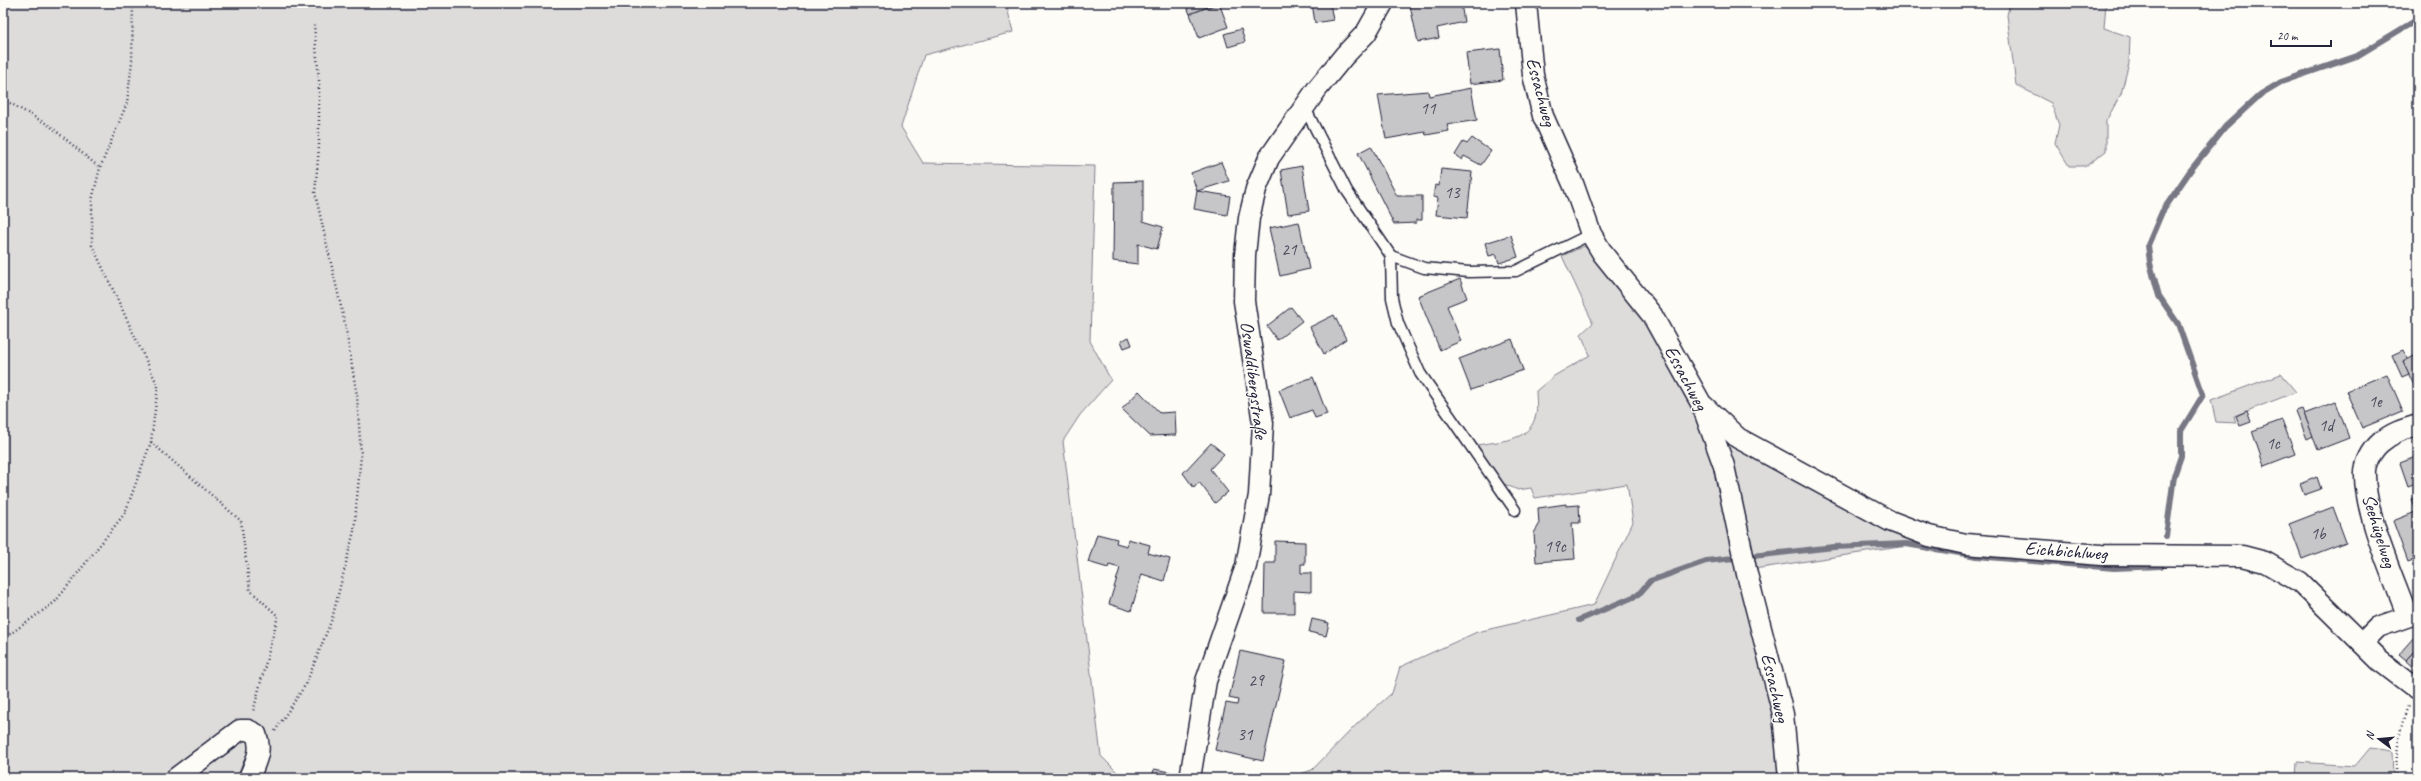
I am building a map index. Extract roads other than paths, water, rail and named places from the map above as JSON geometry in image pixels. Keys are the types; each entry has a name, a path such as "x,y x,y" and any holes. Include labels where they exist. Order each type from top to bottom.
{"street":[{"name":"Oswaldibergstraße","path":"1190,778 1206,681 1246,566 1259,495 1263,423 1244,301 1245,255 1249,218 1256,189 1269,158 1344,56 1366,33 1383,3"},
{"name":"Essachweg","path":"1526,3 1533,75 1543,116 1574,186 1591,234 1602,254 1652,315 1702,405 1724,466 1743,558 1783,714 1788,778"},
{"name":"Eichbichlweg","path":"1702,405 1738,438 1890,521 1929,536 1966,544 2101,555 2242,556 2265,562 2300,582 2380,662 2417,690"},
{"name":"Seehügelweg","path":"2362,643 2378,627 2412,614 2369,508 2364,474 2369,458 2379,443 2395,432 2418,425"},
{"path":"176,778 230,735 240,730 248,730 256,734 260,744 260,753 249,778"}],"lane":[{"path":"1305,108 1347,191 1391,256 1392,298 1398,323 1420,373 1515,510"},
{"path":"1391,256 1424,268 1469,272 1516,271 1591,234"}],"waterway":[{"path":"2166,536 2174,476 2181,456 2181,431 2203,395 2178,324 2159,296 2150,263 2148,245 2162,212 2190,171 2225,127 2261,94 2281,82 2357,56 2418,19"},
{"path":"1579,620 1638,595 1650,581 1706,561 1834,547 1906,544 1977,556 2114,568 2161,566"}]}
